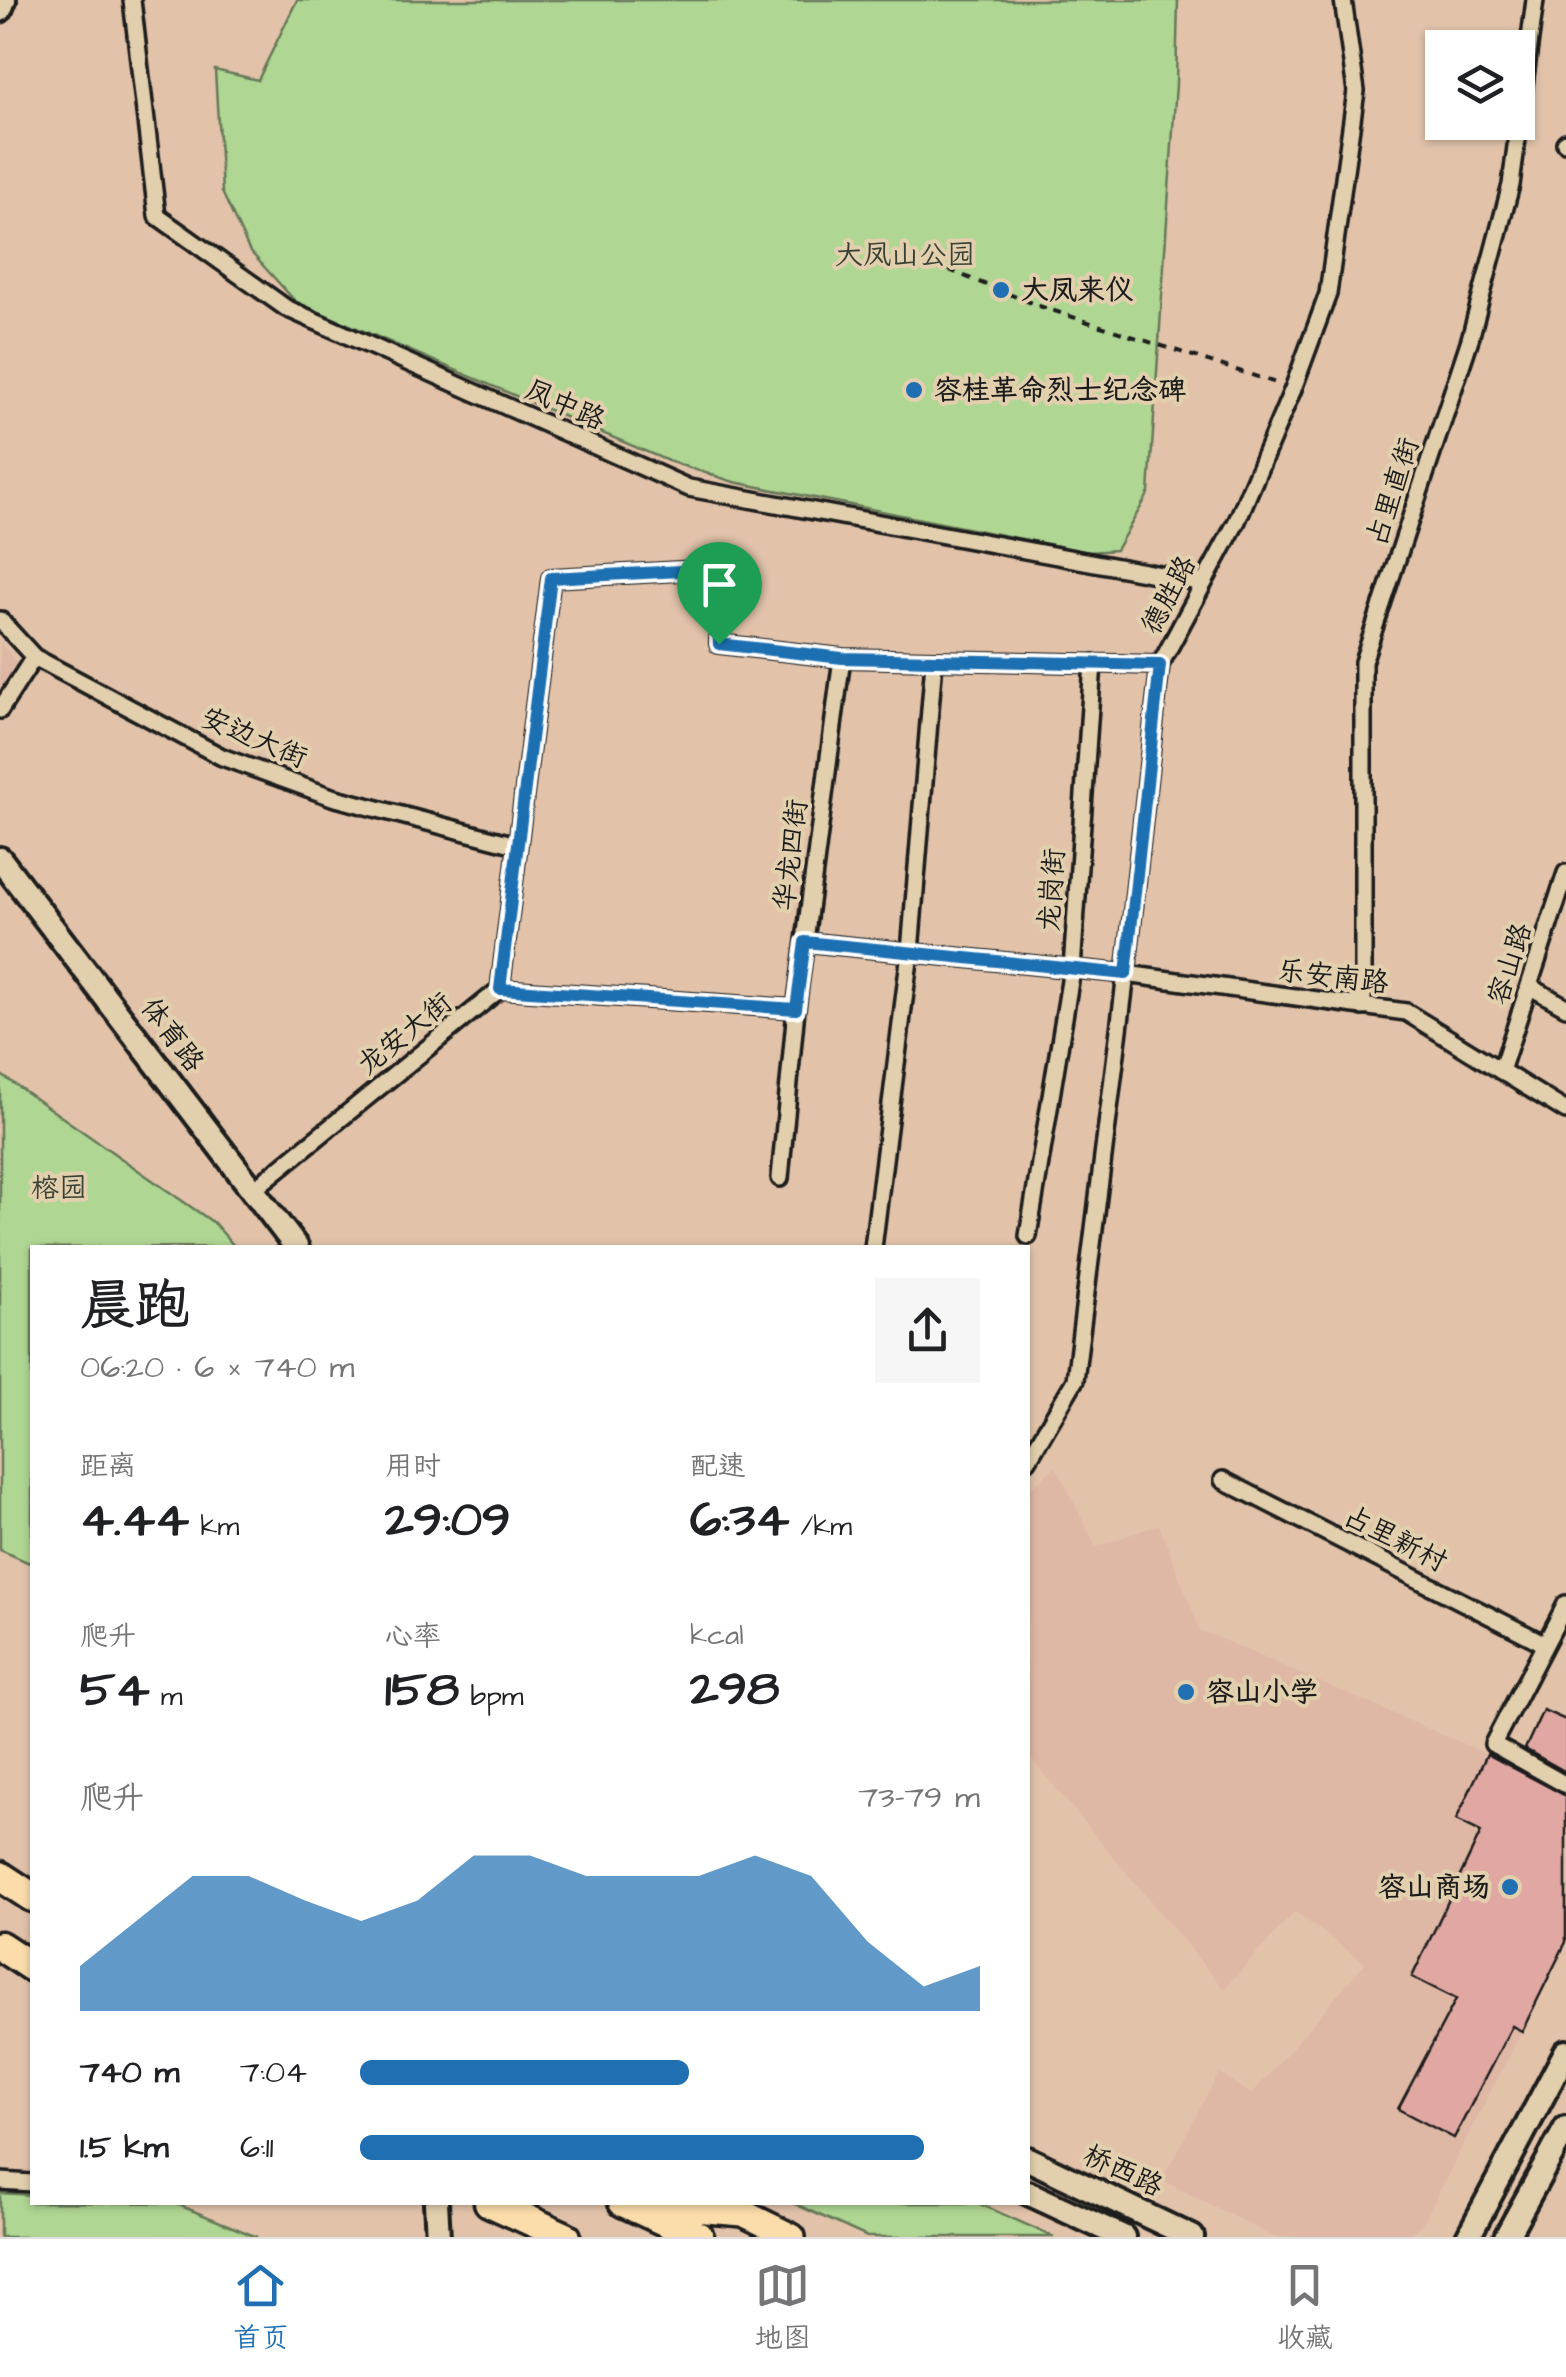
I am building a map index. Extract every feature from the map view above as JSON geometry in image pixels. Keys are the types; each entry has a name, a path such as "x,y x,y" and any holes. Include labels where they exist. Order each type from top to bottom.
{"highway":[{"path":"0,1876 30,1896"},
{"path":"0,1946 30,1967"},
{"path":"496,2205 566,2237"},
{"path":"628,2205 699,2237"}],"main road":[{"path":"0,10 4,0"},
{"name":"体育路","path":"0,859 294,1245"},
{"path":"1468,2237 1566,2052"},
{"path":"1506,2237 1566,2128"},
{"name":"桥西路","path":"1030,2161 1192,2237"},
{"path":"1030,2194 1123,2237"},
{"path":"436,2205 438,2237"},
{"path":"648,2205 744,2213 792,2237"}],"street":[{"name":"凤中路","path":"132,0 157,216 286,308 689,488 1204,583"},
{"name":"德胜路","path":"1030,1457 1075,1380 1160,665 1236,521 1293,389 1328,294 1356,92 1344,0"},
{"name":"占里直街","path":"1363,1008 1363,662 1470,338 1512,184 1535,0"},
{"path":"796,1009 500,989 551,578 718,569 719,644 842,658 1160,665"},
{"name":"安边大街","path":"0,620 34,657 222,757 332,797 516,845"},
{"path":"0,710 34,657"},
{"name":"华龙四街","path":"780,1178 796,1009 842,658"},
{"path":"873,1245 910,952 934,661"},
{"name":"龙岗街","path":"1028,1236 1072,969 1093,664"},
{"name":"容山路","path":"1500,1071 1566,873"},
{"name":"乐安南路","path":"805,942 1126,974 1406,1012 1566,1112"},
{"path":"1529,986 1566,1007"},
{"name":"龙安大街","path":"252,1190 500,989"},
{"name":"占里新村","path":"1222,1480 1545,1644"},
{"path":"1566,1604 1494,1744 1566,1784"},
{"path":"0,2181 30,2182"}],"path":[{"path":"949,270 1039,306 1293,389"}],"shaded area":[{"path":"0,643 20,666 0,697"},
{"name":"容山小学","path":"1056,1466 1096,1547 1159,1524 1200,1630 1487,1754 1481,1832 1412,1977 1522,2031 1423,2223 1406,2237 1273,2237 1162,2180 1219,2073 1252,2094 1365,1963 1295,1912 1224,1989 1030,1757 1030,1488"}],"green space":[{"name":"大凤山公园","path":"297,0 1178,0 1149,493 1116,550 1088,552 734,482 668,461 296,302 249,250 222,192 215,70 258,80"},
{"name":"榕园","path":"0,1074 214,1223 233,1245 30,1245 30,1563 0,1550"},
{"path":"0,2193 30,2195 30,2205 179,2205 257,2237 0,2237"},
{"path":"797,2205 982,2205 1054,2237 867,2237"}],"building":[{"path":"1543,1710 1566,1720 1566,1772 1525,1749"},
{"name":"容山商场","path":"1487,1754 1566,1796 1566,1942 1522,2031 1512,2026 1454,2138 1398,2109 1456,1999 1412,1977 1481,1832 1456,1820"}],"place":[{"name":"大凤来仪","path":"1001,290"},
{"name":"容桂革命烈士纪念碑","path":"914,390"},
{"name":"容山小学","path":"1186,1692"},
{"name":"容山商场","path":"1510,1887"}],"route":[{"path":"718,569 719,644 842,658 1160,665 1126,974 805,942 796,1009 500,989 551,578 718,569"}]}
